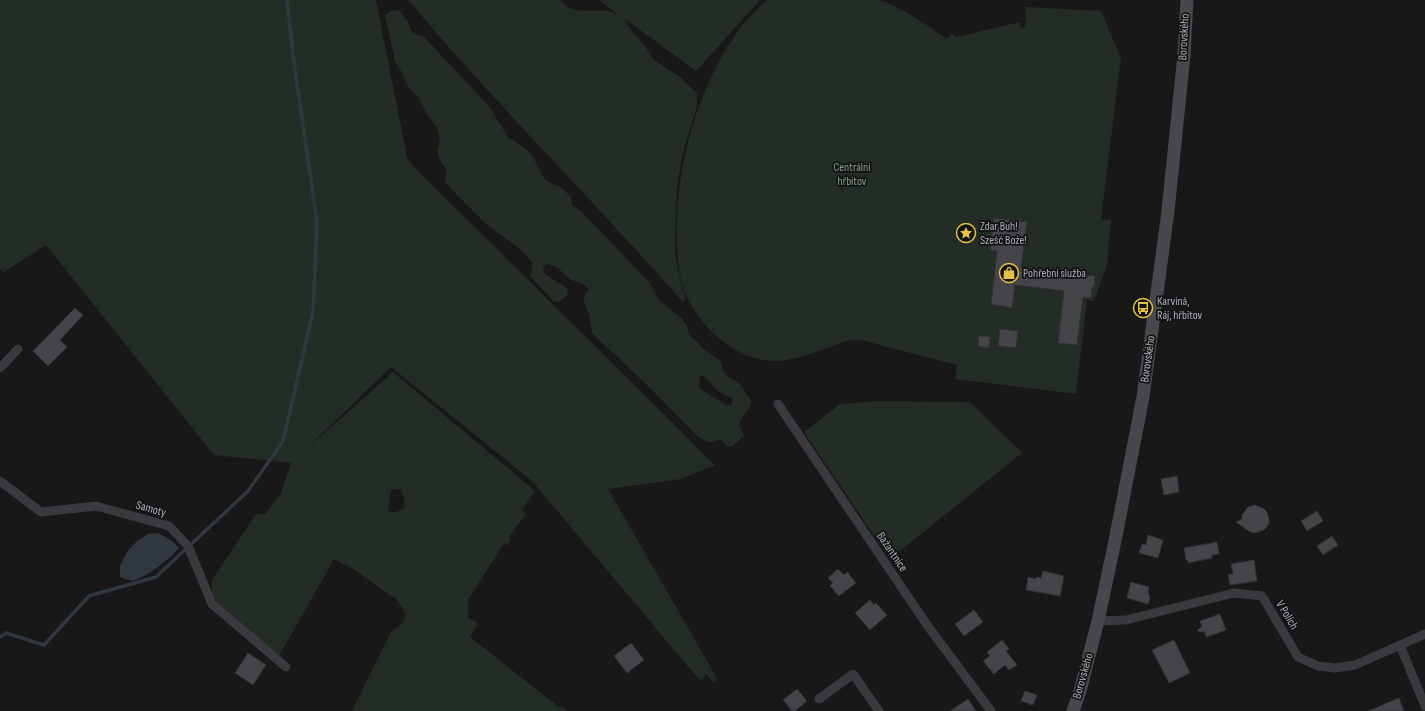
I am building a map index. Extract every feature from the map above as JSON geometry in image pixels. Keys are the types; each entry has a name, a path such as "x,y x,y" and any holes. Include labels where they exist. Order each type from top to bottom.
{"main road":[{"name":"Borovského","path":"1073,711 1080,691 1098,621 1143,397 1168,211 1184,55 1187,0"}],"street":[{"path":"0,368 18,349"},
{"name":"Bažantnice","path":"778,404 927,625 991,711"},
{"name":"Samoty","path":"0,481 41,512 96,506 169,526 188,546 212,604 286,667"},
{"name":"V Polích","path":"1098,621 1126,620 1234,593 1262,596 1298,657 1318,666 1335,668 1355,665 1425,634"},
{"path":"1400,645 1425,706"},
{"path":"819,699 854,674 879,711"}],"green space":[{"path":"0,0 376,0 407,157 412,165 715,465 681,479 608,489 717,678 714,683 706,674 701,682 533,482 391,367 304,451 393,372 535,491 522,510 526,514 509,537 510,539 507,546 504,543 468,600 468,617 478,624 470,637 559,707 563,707 567,711 352,711 391,632 402,624 406,616 396,599 353,569 334,559 278,658 212,600 212,580 256,514 265,514 281,493 291,463 214,455 46,245 3,273 0,268","holes":["393,489 400,489 404,498 404,508 392,513 388,510 390,494"]},
{"path":"408,0 560,0 567,6 581,11 602,10 617,14 599,0 760,0 696,71 625,19 631,30 645,46 653,59 678,75 697,93 697,107 682,156 677,187 675,254 681,283 686,298 683,302 475,77"},
{"name":"Centrální hřbitov","path":"767,0 880,0 906,12 947,39 952,33 956,37 1020,22 1021,28 1026,27 1025,7 1101,11 1121,58 1101,219 1111,220 1107,265 1094,301 1087,300 1076,394 955,379 957,365 861,340 847,341 801,357 781,361 761,360 739,352 728,345 718,338 701,320 683,287 679,269 677,243 678,207 682,174 698,109 711,77 727,48 746,22"},
{"path":"399,10 408,21 410,29 414,33 424,37 488,105 508,137 532,155 542,175 547,181 560,187 568,194 571,198 572,205 582,212 649,282 659,300 682,319 687,325 689,335 700,344 703,349 719,360 727,376 740,384 752,402 741,419 739,425 744,435 733,446 728,447 721,439 714,442 709,442 698,437 651,389 592,333 589,315 583,298 589,289 587,287 572,280 559,269 548,264 543,267 544,273 568,289 567,295 559,302 553,301 530,276 532,271 532,263 527,256 515,245 487,225 445,182 447,170 442,164 437,152 440,142 437,128 428,116 419,98 409,88 395,62 385,15 391,11","holes":["700,375 708,379 717,390 733,400 731,405 726,405 699,388"]},
{"path":"877,401 970,402 1022,453 890,559 804,432 840,404"}],"shaded area":[{"path":"158,533 171,540 179,548 151,572 139,578 132,581 120,577 120,566 127,552 137,541 148,534"}],"building":[{"path":"994,218 1027,222 1021,268 1074,274 1074,271 1085,273 1085,275 1095,276 1091,298 1083,297 1077,345 1058,343 1064,291 1015,285 1012,308 991,304 997,251 990,250"},
{"path":"75,308 83,315 60,340 67,347 48,366 33,351"},
{"path":"1000,329 1018,331 1016,348 998,346"},
{"path":"979,336 990,337 989,348 978,346"},
{"path":"1177,476 1179,492 1164,495 1161,479"},
{"path":"1255,505 1267,512 1269,524 1264,530 1255,533 1250,532 1236,522 1242,519 1242,515 1248,507"},
{"path":"1317,511 1323,521 1307,531 1301,521"},
{"path":"1148,535 1163,540 1158,558 1139,553 1142,544 1146,545"},
{"path":"1332,536 1338,545 1323,555 1317,546"},
{"path":"1217,542 1219,554 1212,555 1212,558 1188,563 1188,560 1186,560 1184,548"},
{"path":"1254,560 1257,581 1230,585 1228,575 1233,574 1231,564"},
{"path":"838,569 844,575 847,572 856,583 839,596 830,586 833,583 828,578"},
{"path":"1043,571 1064,576 1060,596 1026,590 1028,577 1036,579 1037,577 1041,578"},
{"path":"1131,582 1149,587 1148,592 1150,598 1148,604 1127,598"},
{"path":"870,600 874,605 876,603 887,615 870,630 855,613"},
{"path":"974,610 983,622 964,636 955,624"},
{"path":"1220,614 1226,630 1206,637 1205,632 1197,631 1202,626 1200,621"},
{"path":"1002,640 1009,649 1006,651 1017,665 1009,670 1005,665 994,674 983,661 990,656 987,652"},
{"path":"1174,640 1190,673 1169,683 1152,650"},
{"path":"631,643 644,660 627,673 614,656"},
{"path":"248,653 266,665 253,685 235,673"},
{"path":"797,689 807,701 795,711 792,711 783,700"},
{"path":"1025,691 1037,695 1033,705 1021,701"},
{"path":"1399,698 1404,711 1368,711"},
{"path":"968,699 976,711 950,711"}],"waterway":[{"path":"0,637 6,633 44,645 89,596 156,577 248,491 283,441 313,312 317,222 294,63 287,0"}],"place":[{"name":"Zdar Buh! Sześć Boże!","path":"966,233"},
{"name":"Pohřební služba","path":"1009,273"},
{"name":"Karviná, Ráj, hřbitov","path":"1143,308"}]}
